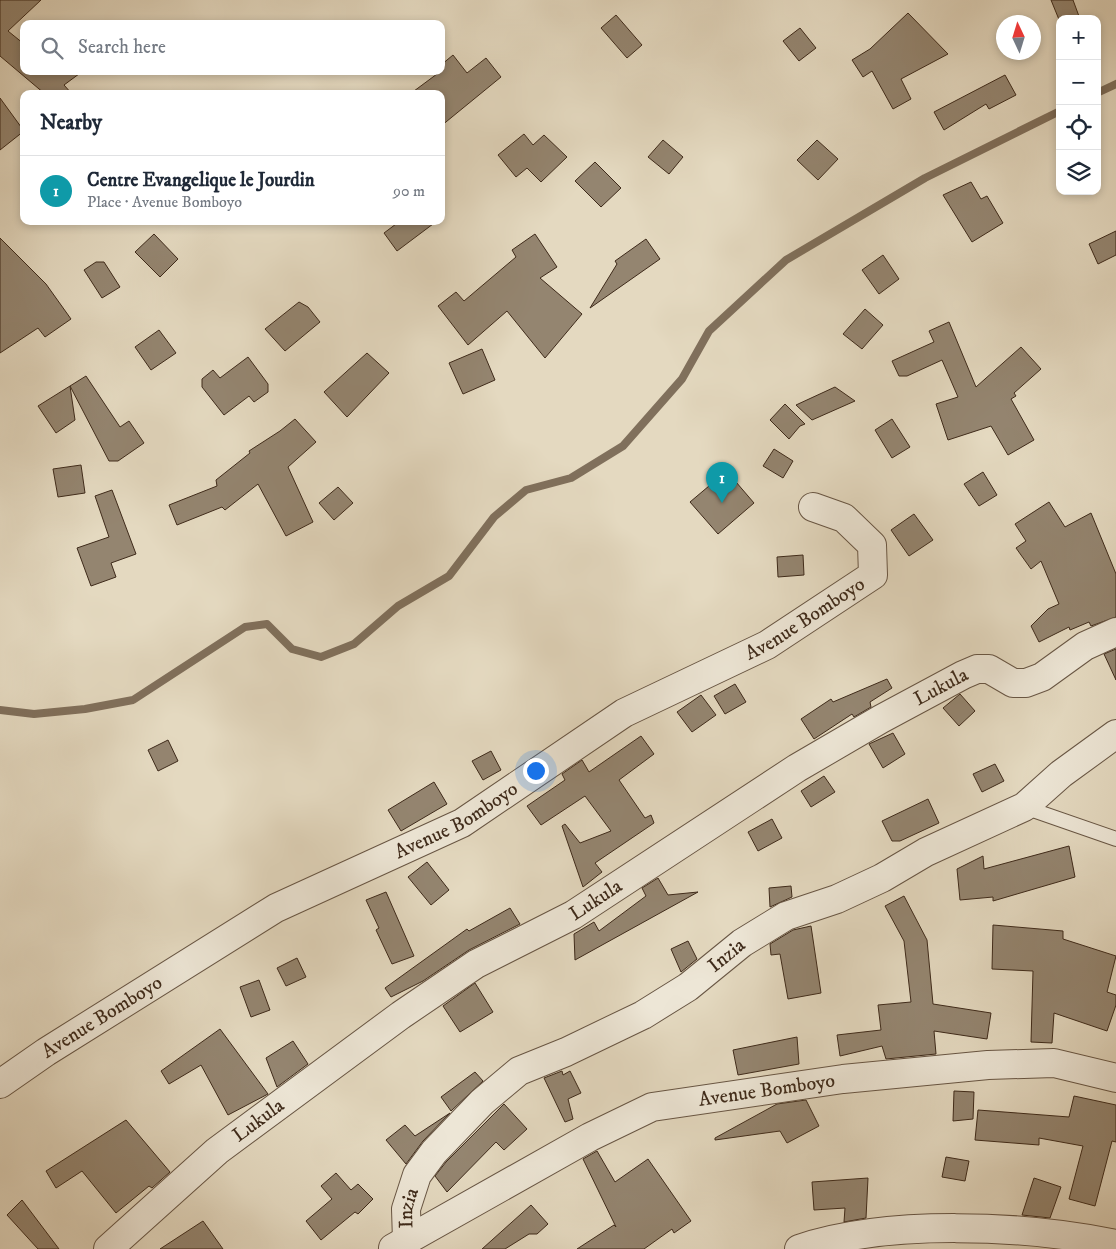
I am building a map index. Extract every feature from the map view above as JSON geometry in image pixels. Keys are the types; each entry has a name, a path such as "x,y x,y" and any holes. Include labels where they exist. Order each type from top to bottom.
{"street":[{"name":"Avenue Bomboyo","path":"0,1084 46,1052 276,908 462,823 624,713 767,645 873,575 872,545 844,518 814,507"},
{"name":"Lukula","path":"108,1249 217,1151 401,1015 476,964 573,915 797,768 882,718 963,675 977,669 989,669 1013,683 1026,683 1042,677 1084,646 1116,632"},
{"name":"Inzia","path":"399,1244 406,1209 417,1176 434,1152 482,1102 519,1072 643,1015 688,987 742,943 786,916 837,899 882,878 926,852 1024,808 1061,774 1116,734"},
{"name":"Avenue Bomboyo","path":"399,1244 590,1137 652,1107 843,1079 988,1065 1054,1063 1116,1078"},
{"path":"799,1249 827,1239 910,1230 986,1229 1088,1238 1116,1244"}],"lane":[{"path":"1024,808 1116,839"}],"building":[{"path":"0,0 41,0 8,31 20,41 20,73 0,56"},
{"path":"1051,0 1073,0 1079,15 1057,15"},
{"path":"908,13 948,54 901,79 911,99 893,109 872,71 863,77 852,60 870,49"},
{"path":"616,15 642,45 627,58 601,28"},
{"path":"800,28 816,48 799,61 783,41"},
{"path":"453,55 467,73 486,58 501,77 445,123 445,90 415,90 436,75 445,75 445,62"},
{"path":"22,75 78,75 64,85 68,90 40,90"},
{"path":"1005,75 1016,95 989,109 986,104 944,130 934,112"},
{"path":"0,98 20,126 20,134 0,150"},
{"path":"524,134 533,145 544,135 567,157 541,182 527,168 516,177 498,155"},
{"path":"663,140 683,157 669,174 648,157"},
{"path":"817,140 838,159 818,180 797,160"},
{"path":"595,162 621,188 601,207 575,181"},
{"path":"971,182 981,199 987,196 1003,223 972,242 943,195"},
{"path":"395,225 432,225 397,251 384,233"},
{"path":"1116,231 1116,255 1098,264 1089,244"},
{"path":"154,234 178,259 160,277 135,252"},
{"path":"535,234 557,267 540,278 582,314 545,358 507,311 468,345 438,306 456,292 464,301 516,257 512,250"},
{"path":"0,238 46,284 71,319 45,337 38,328 0,353"},
{"path":"646,239 660,259 590,308 617,264 615,261"},
{"path":"883,255 899,279 879,294 862,270"},
{"path":"96,262 104,262 120,287 102,298 84,270"},
{"path":"299,302 308,307 320,322 285,351 265,329"},
{"path":"865,309 883,325 862,349 843,334"},
{"path":"949,322 976,387 1021,347 1041,369 1014,393 1016,396 1011,399 1034,440 1008,455 991,426 948,440 936,404 958,397 942,360 907,376 899,376 892,361 934,342 929,331"},
{"path":"159,330 176,353 151,370 135,347"},
{"path":"482,349 495,380 463,394 449,363"},
{"path":"367,353 389,373 347,417 324,392"},
{"path":"248,357 268,384 268,392 254,402 249,396 224,415 202,387 202,379 213,370 220,378"},
{"path":"86,376 120,427 129,421 144,443 118,461 109,461 70,386"},
{"path":"70,386 75,420 56,433 38,406"},
{"path":"835,387 855,401 812,420 796,405"},
{"path":"785,404 805,424 800,426 789,439 770,420"},
{"path":"295,419 316,442 288,467 313,522 286,536 258,484 225,510 222,507 177,525 169,505 217,486 216,480 250,453 249,451"},
{"path":"892,419 910,447 892,458 875,430"},
{"path":"774,449 793,461 783,478 763,466"},
{"path":"81,465 85,493 58,497 53,469"},
{"path":"983,472 997,495 979,506 964,484"},
{"path":"722,475 730,475 754,503 718,534 690,502"},
{"path":"338,487 353,503 334,520 319,503"},
{"path":"112,490 136,554 111,563 116,577 91,586 77,548 109,537 95,496"},
{"path":"1049,502 1065,527 1091,513 1116,574 1116,617 1091,626 1089,622 1070,630 1069,627 1039,642 1031,626 1048,609 1059,604 1041,561 1031,569 1016,548 1026,541 1015,524"},
{"path":"914,514 933,540 909,556 891,530"},
{"path":"803,555 804,575 778,577 777,557"},
{"path":"1116,649 1116,680 1104,654"},
{"path":"887,679 892,688 870,702 871,707 854,717 852,714 814,739 801,719 831,699 833,702"},
{"path":"735,684 746,702 725,714 714,696"},
{"path":"960,694 975,711 959,726 943,708"},
{"path":"701,695 716,715 692,732 677,712"},
{"path":"893,733 905,754 883,768 869,744"},
{"path":"641,736 654,754 619,780 645,818 651,815 654,823 595,863 602,872 583,887 562,826 565,824 580,843 611,831 585,796 541,825 527,806 565,780 562,774 582,760 589,772"},
{"path":"168,740 178,761 158,771 148,750"},
{"path":"491,751 501,770 483,780 472,761"},
{"path":"995,764 1004,781 982,792 973,774"},
{"path":"824,776 835,792 811,807 801,791"},
{"path":"434,782 447,804 401,831 388,810"},
{"path":"928,799 939,823 900,841 892,841 882,821"},
{"path":"772,819 782,838 758,851 748,832"},
{"path":"1069,846 1075,877 993,901 993,897 960,900 957,869 983,856 984,869"},
{"path":"427,862 449,890 431,905 408,877"},
{"path":"658,878 668,895 698,892 575,960 574,934 594,922 599,931 646,896 642,888"},
{"path":"791,886 792,897 770,907 769,888"},
{"path":"386,892 414,956 392,964 376,930 379,928 366,900"},
{"path":"904,896 927,940 933,1004 991,1013 987,1039 934,1031 936,1054 886,1059 882,1046 840,1056 837,1035 881,1030 878,1005 911,1002 904,941 885,906"},
{"path":"510,908 520,924 469,950 423,981 391,997 385,988 467,929 469,931"},
{"path":"993,925 1063,931 1063,939 1116,956 1107,992 1116,995 1116,1005 1107,1031 1054,1013 1052,1043 1031,1042 1033,971 992,969"},
{"path":"811,926 821,993 788,999 780,954 771,955 770,944 793,930"},
{"path":"688,941 697,959 681,972 671,949"},
{"path":"297,958 306,977 286,986 277,968"},
{"path":"259,980 270,1010 251,1017 240,987"},
{"path":"475,983 493,1012 460,1032 443,1006"},
{"path":"220,1029 268,1094 228,1115 201,1065 169,1084 161,1071"},
{"path":"797,1037 799,1064 738,1075 733,1050"},
{"path":"293,1041 308,1064 277,1087 266,1058"},
{"path":"562,1071 563,1075 570,1071 581,1093 568,1099 573,1119 565,1122 544,1078"},
{"path":"475,1072 483,1081 451,1111 441,1097"},
{"path":"954,1091 974,1092 973,1119 953,1121"},
{"path":"1074,1096 1116,1105 1116,1142 1112,1141 1095,1206 1069,1199 1083,1146 1039,1138 1039,1145 975,1140 978,1110 1069,1117"},
{"path":"806,1100 819,1126 787,1143 780,1131 715,1140 715,1138 777,1104"},
{"path":"504,1104 527,1129 504,1150 496,1142 447,1192 435,1176 446,1162"},
{"path":"450,1113 423,1141 406,1164 386,1140 405,1125 415,1136"},
{"path":"126,1120 170,1172 152,1188 149,1186 116,1213 82,1171 56,1188 46,1171"},
{"path":"597,1151 615,1182 648,1159 691,1221 674,1233 672,1229 644,1249 577,1249 614,1225 616,1227 583,1159"},
{"path":"946,1157 969,1161 965,1181 942,1177"},
{"path":"336,1173 351,1190 358,1184 373,1199 358,1214 355,1212 321,1240 306,1221 332,1199 321,1186"},
{"path":"868,1178 866,1218 844,1222 845,1208 814,1210 812,1182"},
{"path":"1034,1178 1061,1187 1050,1218 1022,1215"},
{"path":"22,1200 59,1249 38,1249 7,1215"},
{"path":"531,1205 548,1224 537,1234 529,1234 505,1249 482,1249"},
{"path":"203,1221 223,1249 160,1249"}],"waterway":[{"path":"1101,91 1116,84"},
{"path":"0,710 34,714 85,709 133,700 245,627 267,624 292,649 321,657 354,644 398,606 449,576 494,517 526,490 571,478 623,446 682,379 709,331 786,260 925,178 1056,113"}],"place":[{"name":"Centre Evangelique le Jourdin","path":"722,503"}]}
